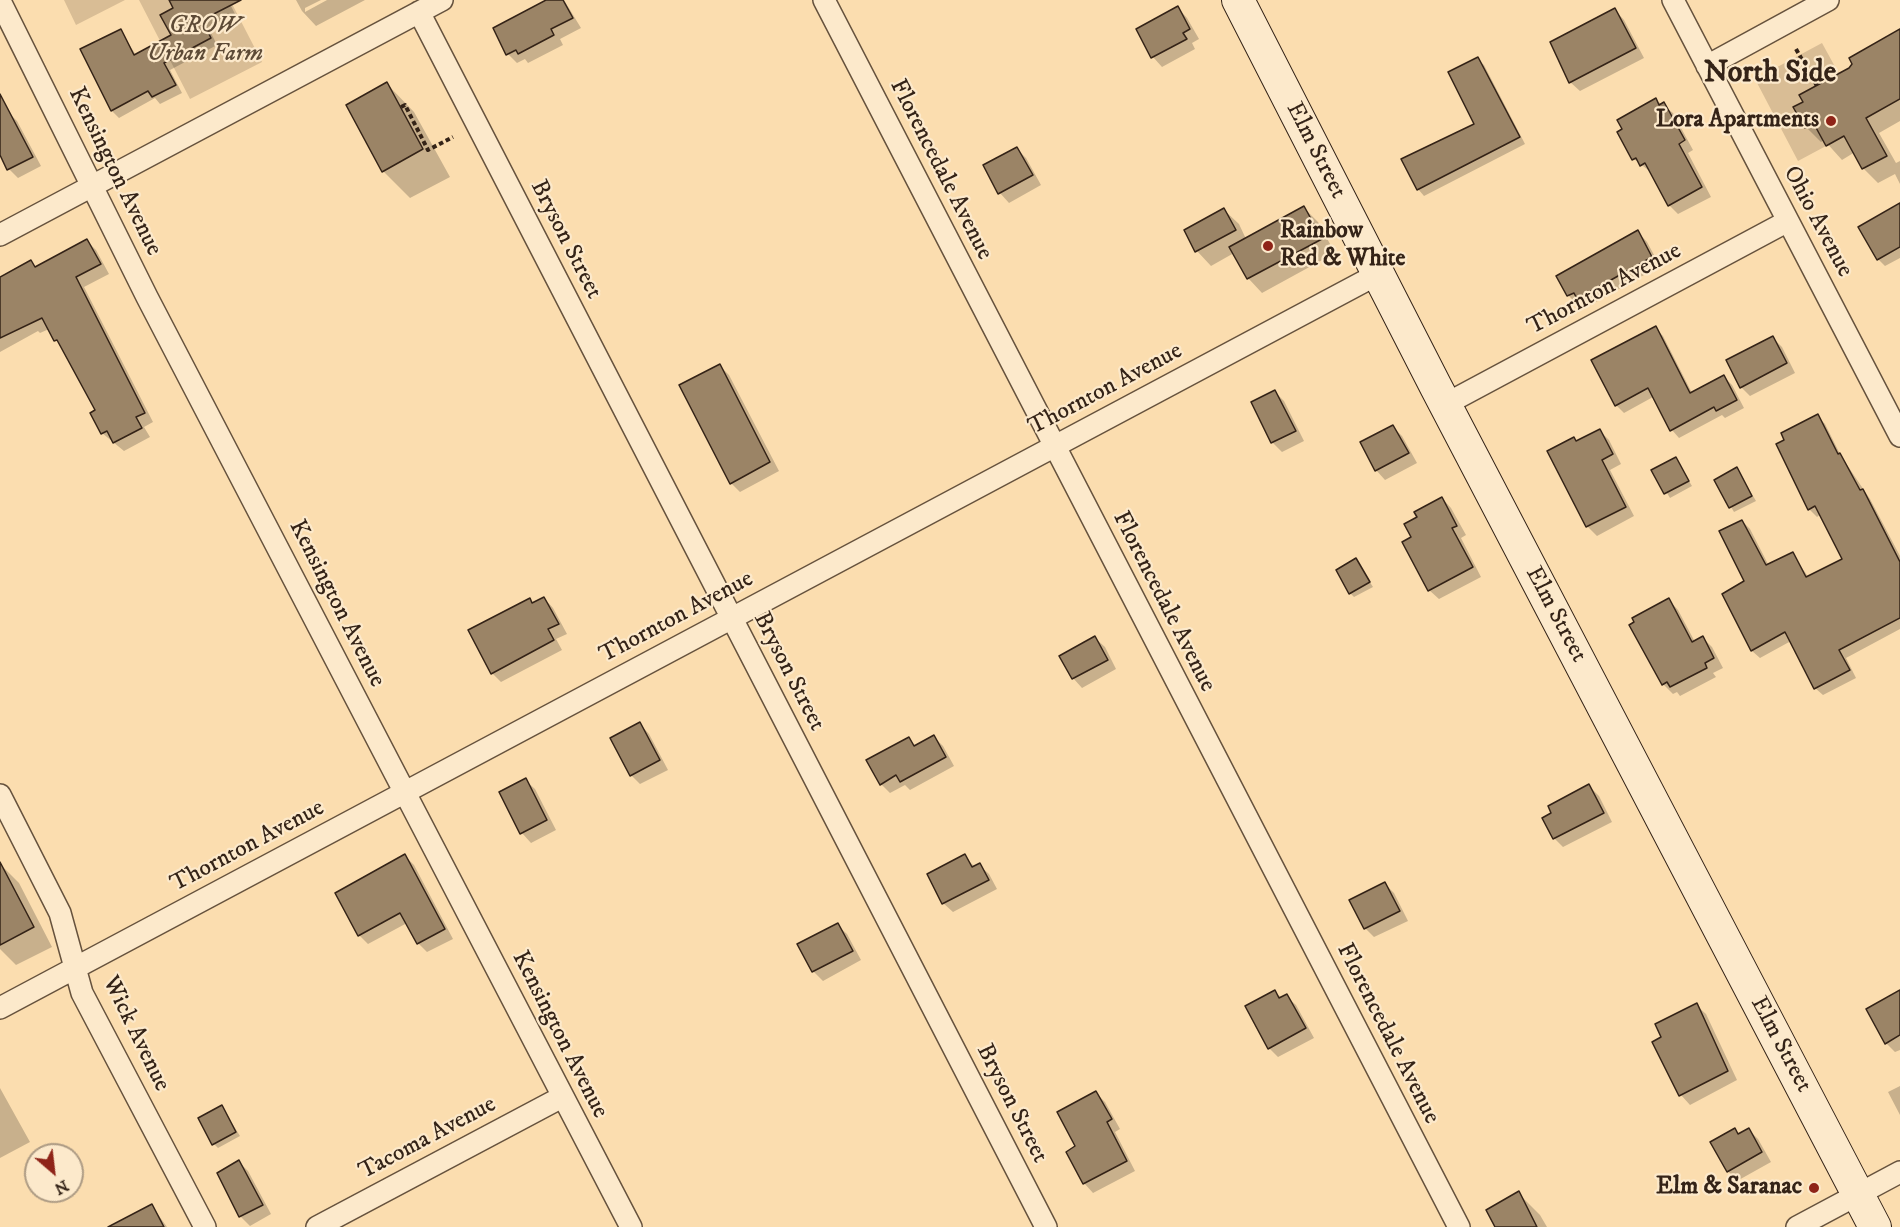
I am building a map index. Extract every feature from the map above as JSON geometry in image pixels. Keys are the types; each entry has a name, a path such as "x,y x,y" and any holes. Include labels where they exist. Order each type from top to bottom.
{"street":[{"path":"0,235 442,0"},
{"name":"Florencedale Avenue","path":"824,0 1053,447 1459,1227"},
{"name":"Elm Street","path":"1239,0 1378,274 1875,1227"},
{"name":"Ohio Avenue","path":"1673,0 1897,424"},
{"path":"1707,66 1828,0"},
{"name":"Kensington Avenue","path":"0,1 92,186 562,1097 632,1227"},
{"name":"Bryson Street","path":"419,12 1046,1227"},
{"name":"Thornton Avenue","path":"1446,404 1788,221"},
{"name":"Thornton Avenue","path":"0,1008 1378,274"},
{"name":"Wick Avenue","path":"0,795 60,913 82,993 205,1227"},
{"name":"Tacoma Avenue","path":"317,1227 562,1097"},
{"path":"1797,1227 1900,1172"}],"path":[{"path":"1796,49 1817,86"},
{"path":"401,107 405,105 428,150 453,137"}],"green space":[{"path":"64,0 125,0 76,25"},
{"name":"GROW Urban Farm","path":"139,0 230,0 262,62 190,99"},
{"path":"1822,43 1839,74 1799,95 1803,102 1793,108 1805,128 1814,124 1826,146 1798,161 1755,79"}],"building":[{"path":"169,0 241,0 202,20 211,38 164,63 176,85 152,97 148,91 111,111 80,49 121,29 134,55 171,35 160,15 173,8"},
{"path":"546,0 563,0 573,18 551,29 554,35 518,54 516,50 506,55 493,28"},
{"path":"1178,6 1190,29 1183,33 1187,39 1151,58 1136,29"},
{"path":"1615,8 1636,48 1569,83 1550,42"},
{"path":"1900,29 1900,99 1866,118 1887,156 1862,169 1844,136 1826,146 1814,124 1805,128 1793,107 1803,102 1799,95 1849,68 1852,64 1849,58"},
{"path":"1478,57 1520,137 1417,190 1401,159 1474,124 1448,72"},
{"path":"387,82 423,149 382,172 346,105"},
{"path":"0,94 33,157 7,170 0,155"},
{"path":"1656,98 1659,105 1664,102 1685,140 1679,144 1702,187 1668,206 1645,163 1640,166 1636,158 1632,160 1617,132 1622,129 1617,120"},
{"path":"1017,147 1033,175 998,194 983,165"},
{"path":"1900,203 1900,247 1877,260 1858,227"},
{"name":"Rainbow Red & White","path":"1304,206 1322,239 1247,279 1229,247"},
{"path":"1224,208 1236,230 1195,252 1184,230"},
{"path":"1638,230 1652,257 1577,299 1574,293 1567,296 1556,276"},
{"path":"87,239 101,264 76,277 145,413 136,417 142,428 113,443 107,431 101,434 90,413 95,410 57,340 54,341 42,318 0,338 0,277 31,260 35,267"},
{"path":"1656,326 1690,393 1724,375 1737,400 1716,411 1714,407 1670,431 1648,388 1615,406 1591,360"},
{"path":"1773,336 1787,363 1740,388 1726,360"},
{"path":"720,364 770,462 730,484 679,385"},
{"path":"1275,390 1296,431 1271,443 1251,402"},
{"path":"1818,414 1838,454 1840,453 1860,490 1863,489 1900,562 1900,618 1839,650 1850,670 1814,689 1785,632 1751,651 1722,594 1744,581 1719,531 1742,520 1766,565 1793,552 1806,577 1842,559 1815,506 1808,510 1776,444 1784,440 1781,433"},
{"path":"1393,425 1409,453 1375,471 1360,442"},
{"path":"1600,429 1613,454 1602,460 1626,507 1586,527 1547,451 1574,437 1576,441"},
{"path":"1676,457 1689,481 1664,494 1651,470"},
{"path":"1737,467 1752,496 1729,508 1714,480"},
{"path":"1442,497 1457,526 1452,528 1473,567 1428,591 1402,542 1411,537 1404,524 1417,517 1414,512"},
{"path":"1356,558 1370,582 1349,594 1336,570"},
{"path":"544,597 559,624 548,629 554,640 491,674 468,630 530,598 532,603"},
{"path":"1669,598 1692,642 1703,636 1714,658 1705,663 1707,668 1670,687 1667,682 1662,685 1629,625 1634,622 1632,618"},
{"path":"1095,636 1108,660 1072,679 1059,656"},
{"path":"640,722 660,760 630,776 610,738"},
{"path":"934,735 946,757 900,782 896,775 880,785 866,760 909,737 914,746"},
{"path":"526,778 547,820 520,834 499,792"},
{"path":"1589,784 1604,813 1553,839 1542,818 1551,813 1548,806"},
{"path":"405,854 445,929 417,944 400,913 358,936 335,893"},
{"path":"965,854 972,867 980,863 989,880 942,904 927,874"},
{"path":"0,862 34,927 0,945"},
{"path":"1385,882 1400,911 1364,929 1349,900"},
{"path":"838,923 853,951 812,972 797,944"},
{"path":"1275,990 1279,998 1287,994 1306,1028 1268,1049 1245,1006"},
{"path":"1900,990 1900,1035 1885,1044 1866,1009"},
{"path":"1697,1003 1728,1071 1679,1096 1652,1042 1661,1037 1655,1024"},
{"path":"1096,1091 1112,1119 1107,1122 1127,1161 1083,1184 1066,1152 1075,1146 1057,1112"},
{"path":"222,1105 236,1132 212,1145 198,1118"},
{"path":"1735,1128 1738,1134 1749,1128 1762,1152 1727,1172 1710,1142"},
{"path":"239,1160 263,1205 239,1217 217,1173"},
{"path":"1519,1191 1537,1227 1495,1227 1486,1210"},
{"path":"152,1204 164,1227 108,1227"}],"place":[{"name":"Lora Apartments","path":"1831,121"},
{"name":"Rainbow Red & White","path":"1268,246"},
{"name":"Elm & Saranac","path":"1814,1188"}],"district":[{"name":"North Side","path":"1770,75"}]}
